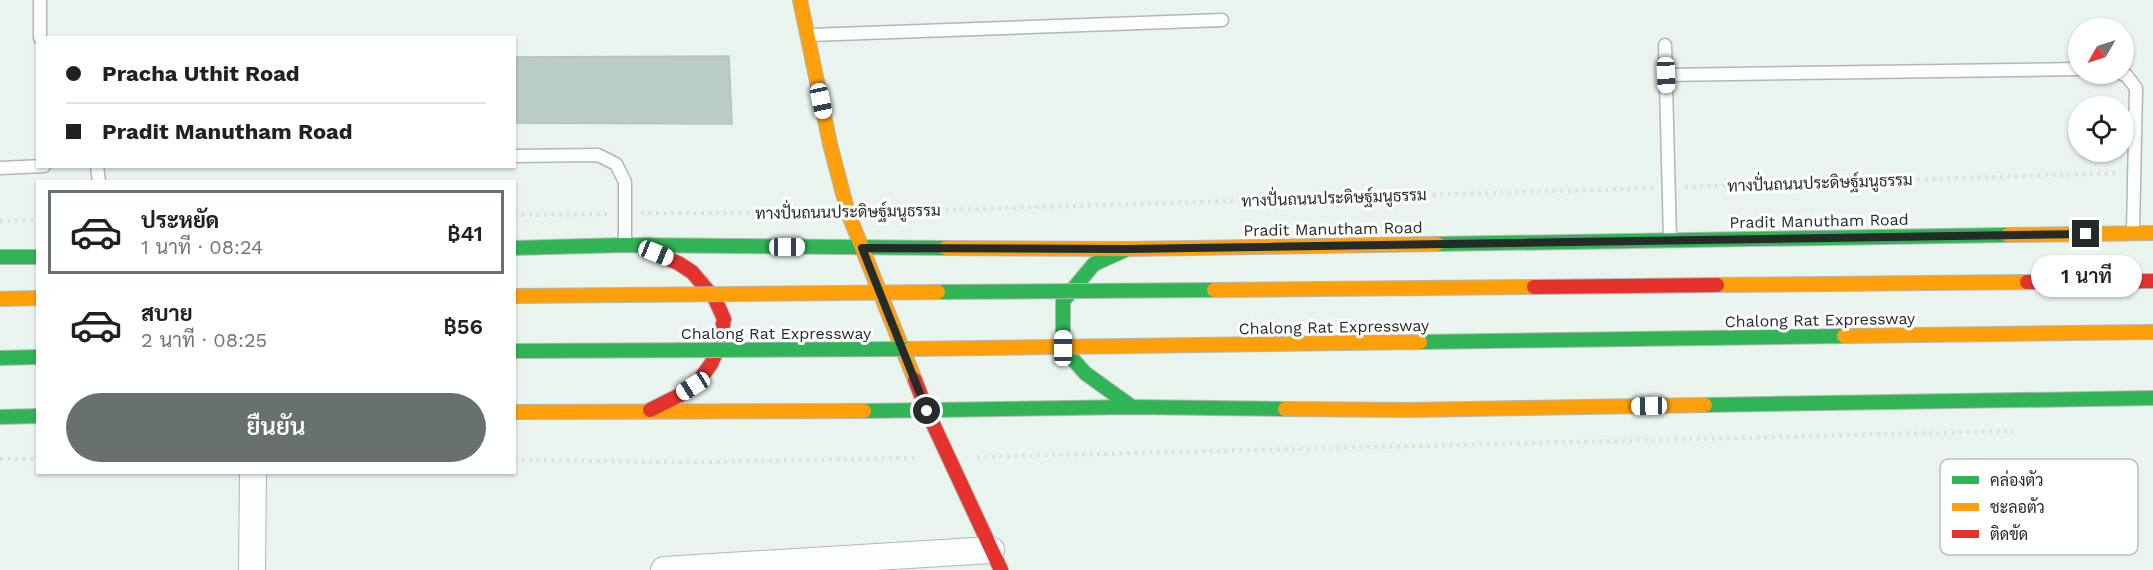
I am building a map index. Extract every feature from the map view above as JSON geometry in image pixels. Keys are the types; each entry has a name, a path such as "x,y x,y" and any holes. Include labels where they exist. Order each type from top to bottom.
{"main road":[{"path":"800,0 830,144 848,213 927,411 996,560"},
{"name":"Pradit Manutham Road","path":"516,248 631,245 1127,249 2153,233"},
{"path":"631,245 675,261 688,269 704,283 724,319 720,346 709,368 693,386 647,412"},
{"path":"1127,249 1094,264 1063,301 1063,348 1085,373 1132,407"},
{"path":"0,257 36,257"},
{"path":"516,296 2153,281"},
{"path":"0,299 36,298"},
{"name":"Chalong Rat Expressway","path":"516,351 876,349 2153,332"},
{"path":"0,358 36,357"},
{"path":"516,412 927,411 1132,407 1409,410 2153,398"},
{"path":"0,417 36,416"}],"street":[{"path":"252,570 253,474"},
{"path":"664,570 996,560"}],"lane":[{"path":"40,0 40,36"},
{"path":"807,35 1222,20"},
{"path":"1665,45 1670,240"},
{"path":"1666,75 2068,69"},
{"path":"2133,84 2136,88 2133,233"},
{"path":"516,156 598,155 616,164 625,182 625,213 631,245"},
{"path":"0,168 36,167"}],"path":[{"name":"ทางปั่นถนนประดิษฐ์มนูธรรม","path":"516,215 848,213 2134,172"},
{"path":"0,221 36,220"},
{"path":"516,460 691,462 2022,431"},
{"path":"0,459 36,459"}],"building":[{"path":"729,56 732,124 516,123 516,57"}],"traffic: fast":[{"path":"1437,244 2008,235"},
{"path":"516,248 625,245 946,248"},
{"path":"1125,250 1094,264 1063,301 1063,348 1085,373 1132,407"},
{"path":"0,257 36,257"},
{"path":"938,292 1214,290"},
{"path":"1420,342 1844,336"},
{"path":"516,351 910,349"},
{"path":"0,358 36,357"},
{"path":"1705,405 2153,398"},
{"path":"864,411 1132,407 1285,409"},
{"path":"0,417 36,416"}],"traffic: slow":[{"path":"800,0 830,144 848,213 915,380"},
{"path":"2008,235 2153,233"},
{"path":"946,248 1127,249 1437,244"},
{"path":"1717,285 2027,282"},
{"path":"1214,290 1534,287"},
{"path":"516,296 938,292"},
{"path":"0,299 36,298"},
{"path":"1844,336 2153,332"},
{"path":"910,349 1420,342"},
{"path":"1285,409 1409,410 1705,405"},
{"path":"516,412 864,411"}],"traffic: jam":[{"path":"649,251 678,263 692,272 715,299 724,319 719,346 711,364 700,379 684,393 650,410"},
{"path":"2027,282 2153,281"},
{"path":"1534,287 1717,285"},
{"path":"915,380 927,411 1001,570"}],"route":[{"path":"927,411 862,248 1127,249 2086,234"}]}
